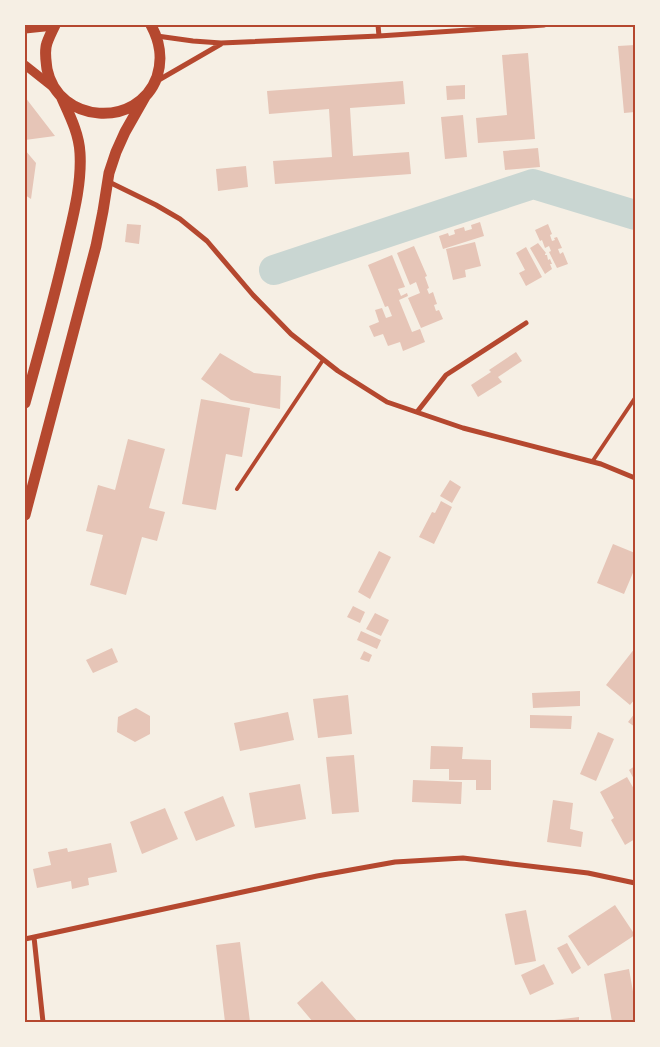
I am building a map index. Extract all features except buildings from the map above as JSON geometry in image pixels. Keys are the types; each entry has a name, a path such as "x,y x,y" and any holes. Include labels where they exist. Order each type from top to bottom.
{"main road":[{"path":"25,403 54,298 80,177 80,152 74,124 48,76 45,60 46,44 55,25"},
{"path":"25,516 96,246 109,173 125,132 155,82 160,67 161,52 157,36 151,25"},
{"path":"58,93 76,108 94,114 113,114 131,107 146,95"}],"street":[{"path":"25,29 55,25"},
{"path":"378,25 379,36"},
{"path":"157,36 221,43 379,36 544,25"},
{"path":"155,82 221,43"},
{"path":"25,65 58,93"},
{"path":"108,182 180,219 206,241 253,295 291,334 338,371 387,402 462,428 592,462 635,478"},
{"path":"417,412 446,376 526,323"},
{"path":"25,939 317,876 395,862 463,858 588,873 635,883"},
{"path":"34,937 43,1022"}],"lane":[{"path":"237,489 323,360"},
{"path":"592,462 635,398"}],"waterway":[{"path":"274,270 533,184 635,215"}]}
